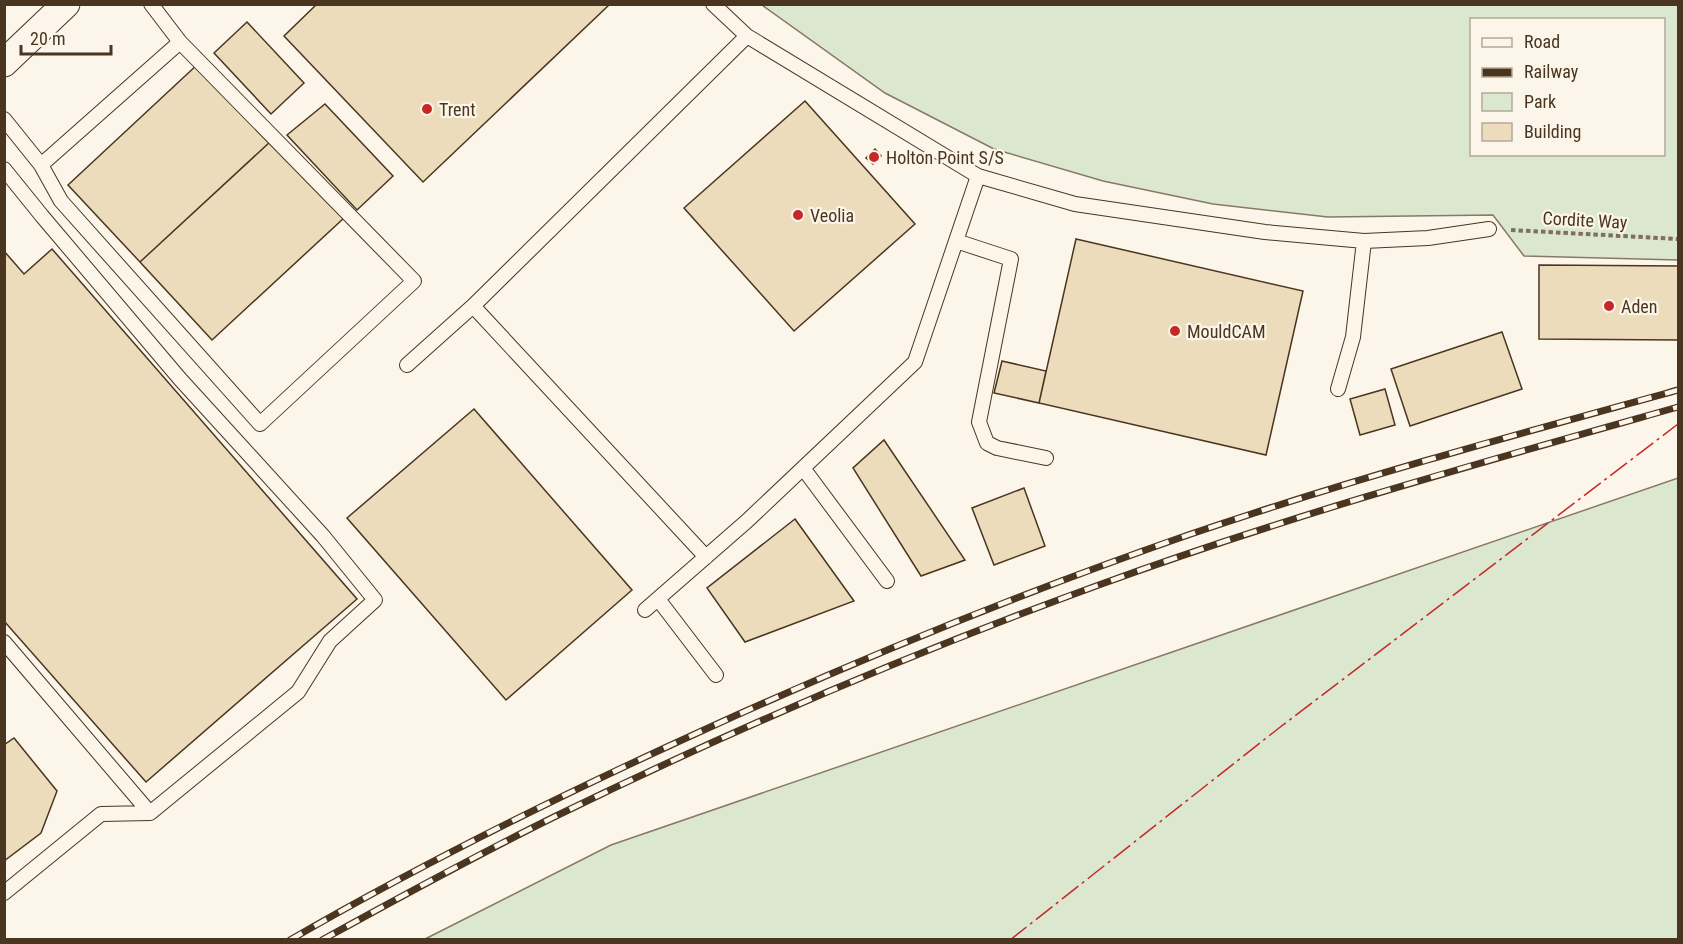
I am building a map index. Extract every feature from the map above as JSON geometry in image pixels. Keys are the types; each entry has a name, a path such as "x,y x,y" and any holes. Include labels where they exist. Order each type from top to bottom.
{"street":[{"path":"7,54 66,4"}],"lane":[{"path":"4,119 41,165 61,201 260,424 414,280 180,42 151,4"},
{"path":"713,4 747,36 978,176 1075,204 1265,232 1364,241 1428,238 1489,229"},
{"path":"407,365 473,306 747,36"},
{"path":"41,165 180,42"},
{"path":"4,169 172,370 323,536 375,600 330,641 298,692 150,813 101,814 4,893"},
{"path":"645,610 803,468 915,362 978,176"},
{"path":"956,241 1011,260 979,422 987,443 997,448 1046,458"},
{"path":"1338,389 1353,337 1364,241"},
{"path":"473,306 706,556"},
{"path":"803,468 887,581"},
{"path":"658,599 716,675"},
{"path":"4,642 150,813"}],"path":[{"name":"Cordite Way","path":"1489,229 1678,239"}],"green space":[{"path":"762,5 1678,5 1678,260 1524,256 1493,215 1328,217 1213,204 1103,181 994,149 885,93"},
{"path":"1678,478 1678,939 425,939 611,845"}],"building":[{"name":"Trent","path":"317,4 610,4 423,182 284,36"},
{"path":"247,22 304,83 271,114 214,53"},
{"path":"199,63 271,141 140,262 68,185"},
{"name":"Veolia","path":"805,101 915,224 794,331 684,208"},
{"path":"325,104 393,176 357,210 287,135"},
{"path":"271,141 344,218 212,340 140,262"},
{"name":"Holton Point S/S","path":"875,149 881,156 873,164 866,158"},
{"name":"MouldCAM","path":"1076,239 1303,291 1266,455 1039,403"},
{"path":"52,249 357,599 146,782 4,621 4,251 24,274"},
{"name":"Aden","path":"1539,265 1678,266 1678,340 1539,339"},
{"path":"1502,332 1522,389 1410,426 1391,369"},
{"path":"1002,361 1046,371 1039,403 994,393"},
{"path":"1385,389 1395,425 1360,435 1350,399"},
{"path":"474,409 632,590 506,700 347,518"},
{"path":"884,440 965,560 921,576 853,468"},
{"path":"1024,488 1045,546 994,565 972,508"},
{"path":"795,519 854,601 745,642 707,588"},
{"path":"14,738 57,791 41,833 4,861 4,745"}],"railway":[{"path":"290,940 444,856 600,778 825,676 1005,602 1188,535 1309,495 1678,390"},
{"path":"322,940 497,846 622,784 756,723 959,638 1096,586 1240,536 1386,491 1678,407"}],"power":[{"path":"1010,940 1279,728 1678,424"}],"place":[{"name":"Trent","path":"427,109"},
{"name":"Holton Point S/S","path":"874,157"},
{"name":"Veolia","path":"798,215"},
{"name":"Aden","path":"1609,306"},
{"name":"MouldCAM","path":"1175,331"}]}
